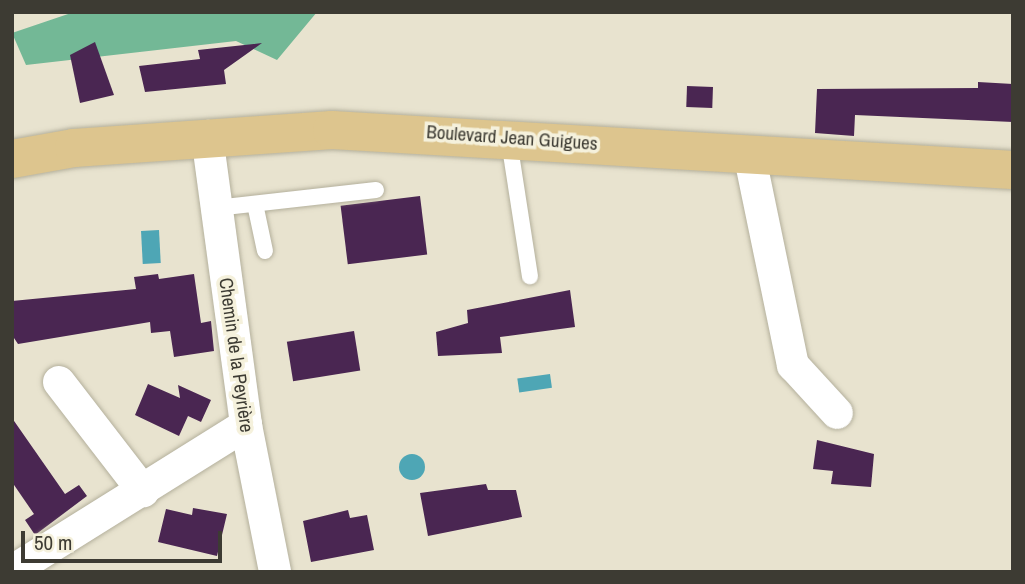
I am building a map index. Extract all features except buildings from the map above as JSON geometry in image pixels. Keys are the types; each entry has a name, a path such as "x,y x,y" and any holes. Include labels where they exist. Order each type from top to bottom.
{"main road":[{"name":"Boulevard Jean Guigues","path":"12,159 207,136 332,130 509,137 1013,170"}],"street":[{"name":"Chemin de la Peyrière","path":"207,136 246,425 275,572"},
{"path":"749,153 793,365 837,413"},
{"path":"59,382 143,491"},
{"path":"12,571 246,425"}],"lane":[{"path":"509,137 530,276"},
{"path":"216,208 376,190"},
{"path":"255,204 265,251"}],"green space":[{"path":"74,12 317,12 277,60 236,41 26,65 12,33"}],"water":[{"path":"159,230 161,263 143,264 141,231"},
{"path":"550,374 552,388 519,392 517,379"},
{"path":"412,454 421,458 425,467 421,476 412,480 403,476 399,467 403,458"}]}
